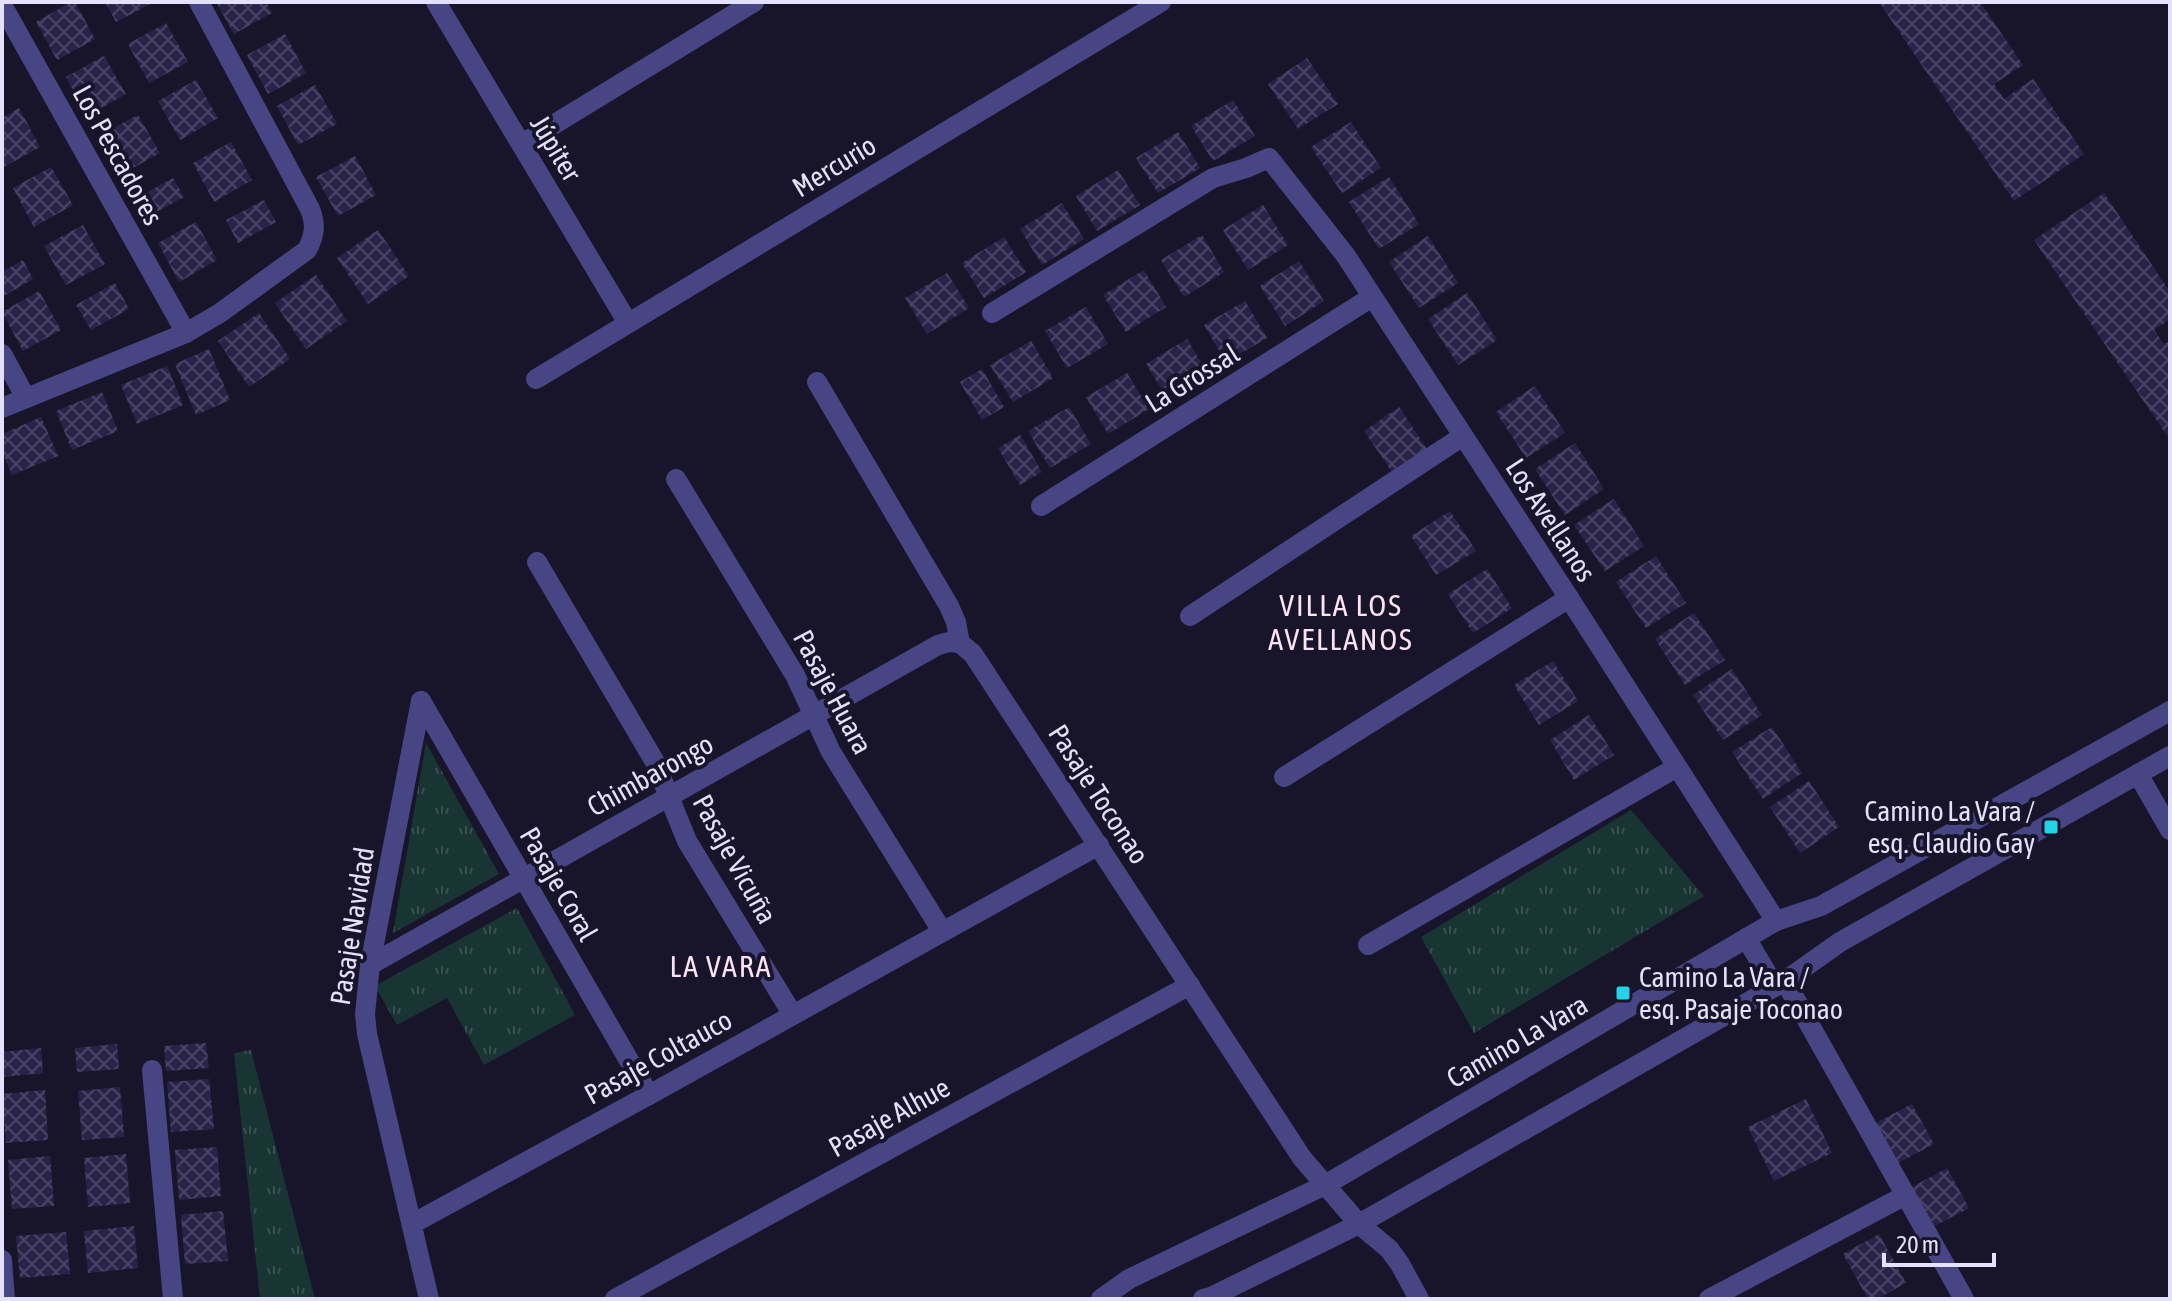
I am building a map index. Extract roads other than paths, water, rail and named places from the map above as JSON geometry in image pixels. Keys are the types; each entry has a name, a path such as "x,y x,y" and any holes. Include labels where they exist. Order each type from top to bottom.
{"street":[{"path":"2,408 186,333 220,313 307,250 315,230 310,209 199,2"},
{"path":"522,144 754,2"},
{"name":"Mercurio","path":"536,379 1161,2"},
{"name":"Júpiter","path":"442,4 628,323"},
{"name":"Los Pescadores","path":"2,5 186,333"},
{"name":"Los Avellanos","path":"992,313 1213,178 1269,158 1346,256 1776,921"},
{"name":"La Grossal","path":"1041,506 1372,297"},
{"path":"2,354 26,398"},
{"name":"Pasaje Toconao","path":"817,382 949,606 960,643 973,654 1302,1158 1359,1224 1389,1249 1419,1299"},
{"path":"1190,616 1463,436"},
{"name":"Pasaje Huara","path":"676,479 795,675 831,752 942,931"},
{"name":"Pasaje Vicuña","path":"537,562 655,762 687,841 793,1015"},
{"path":"1284,777 1569,598"},
{"name":"Chimbarongo","path":"370,965 938,645 960,643"},
{"name":"Pasaje Coral","path":"421,701 649,1095"},
{"name":"Pasaje Navidad","path":"421,701 365,1004 367,1034 429,1299"},
{"name":"Camino La Vara","path":"1101,1299 1129,1279 1325,1185 1776,921 1821,906 2170,711"},
{"path":"1203,1299 1359,1224 1780,984 1840,942 2170,756"},
{"path":"1368,945 1677,767"},
{"path":"2138,774 2170,830"},
{"name":"Pasaje Coltauco","path":"412,1224 1099,845"},
{"path":"1746,938 1780,984 1964,1299"},
{"name":"Pasaje Alhue","path":"615,1299 1190,985"},
{"path":"152,1070 173,1299"},
{"path":"1709,1299 1906,1195"},
{"path":"2,1260 5,1299"}],"place":[{"name":"Camino La Vara / esq. Claudio Gay","path":"2051,827"},
{"name":"Camino La Vara / esq. Pasaje Toconao","path":"1623,993"}],"district":[{"name":"VILLA LOS AVELLANOS","path":"1341,623"},
{"name":"LA VARA","path":"721,967"}]}
